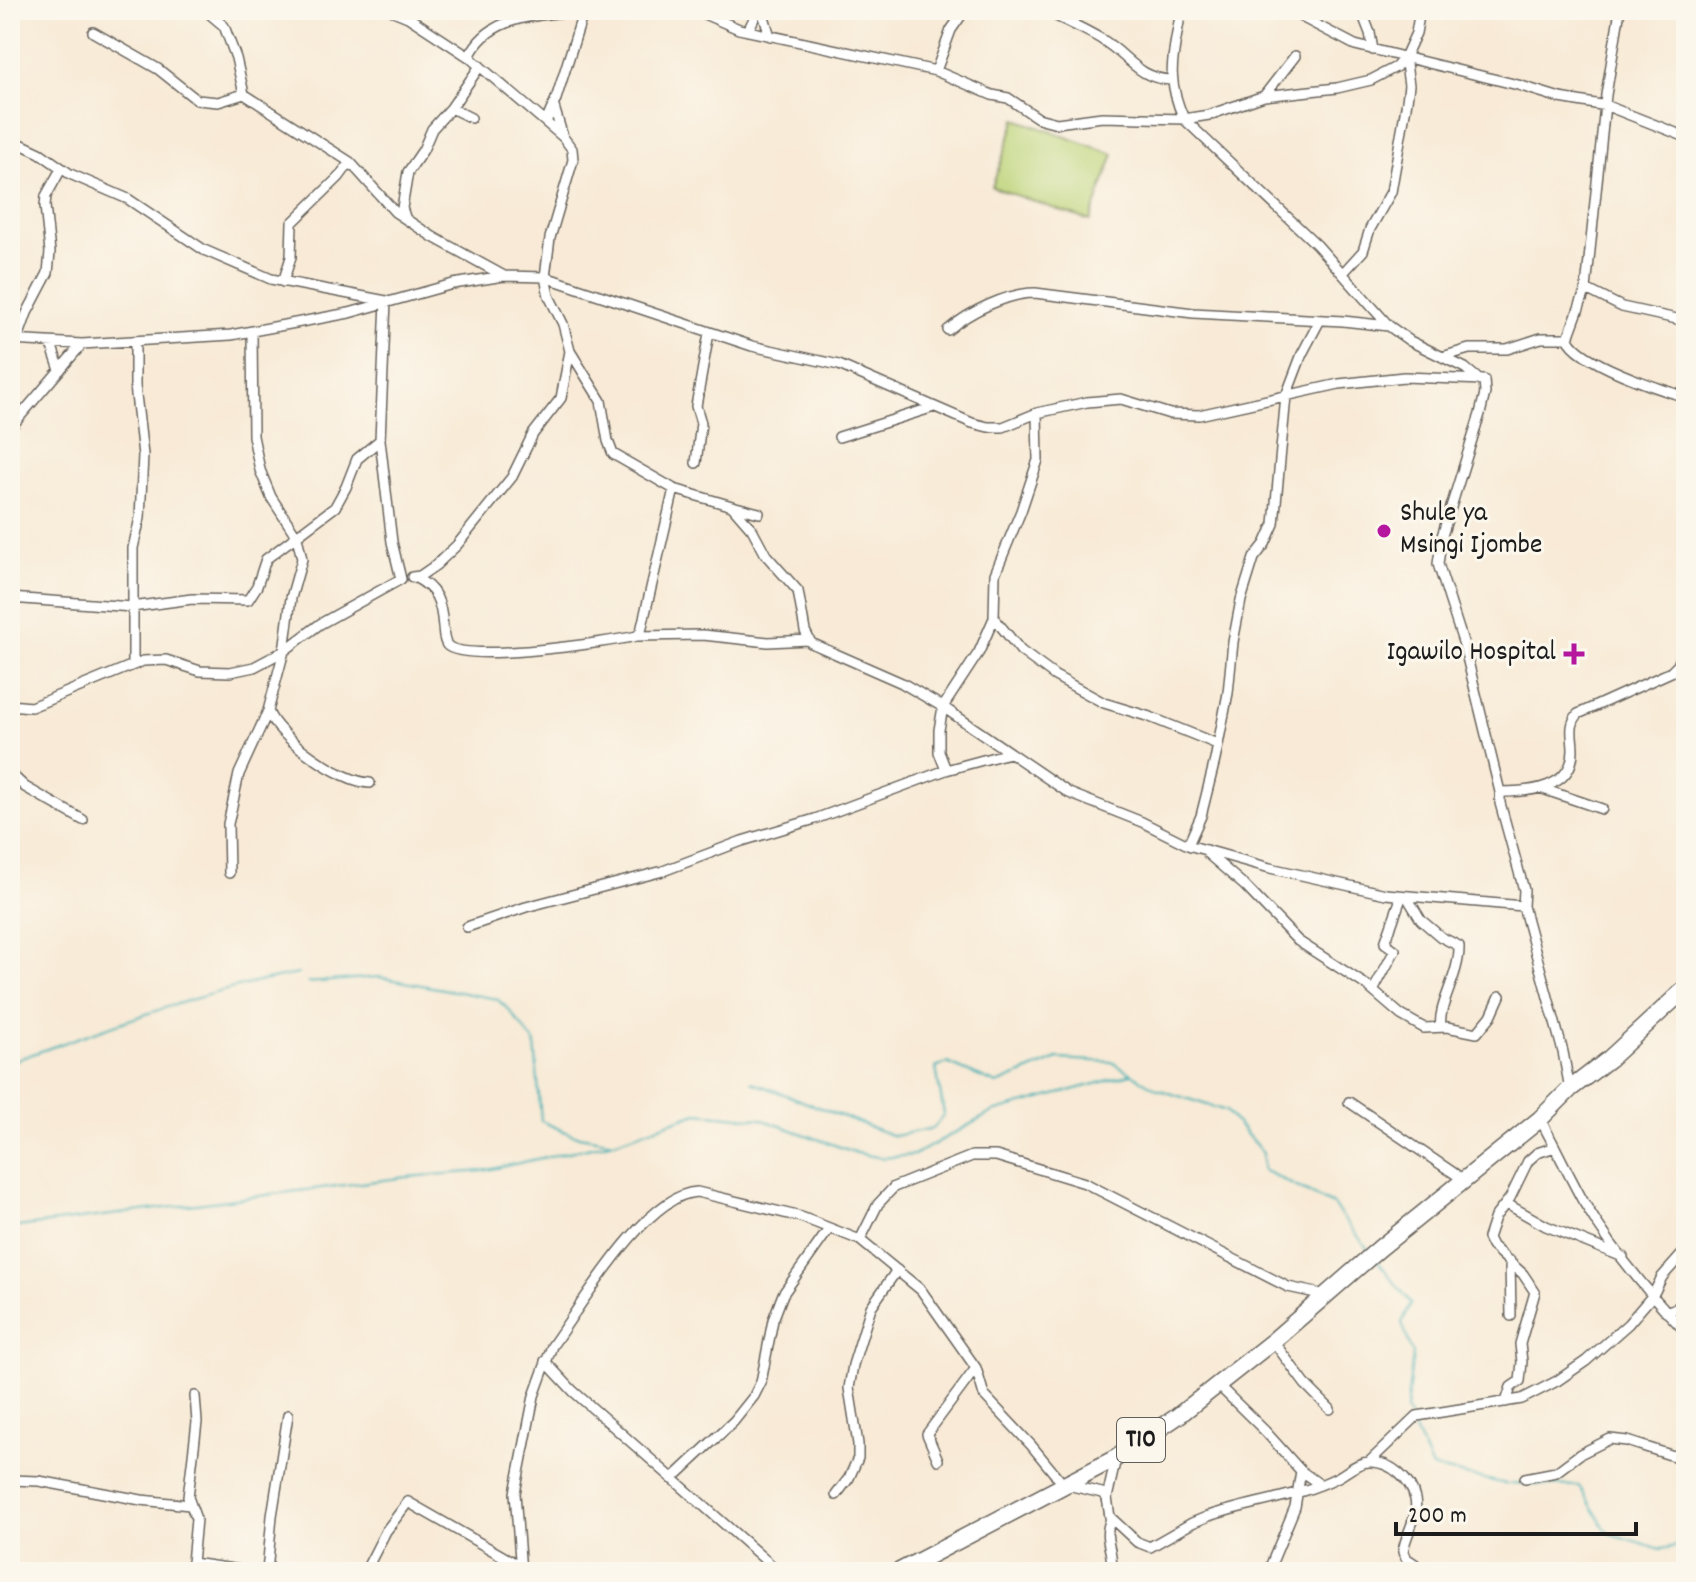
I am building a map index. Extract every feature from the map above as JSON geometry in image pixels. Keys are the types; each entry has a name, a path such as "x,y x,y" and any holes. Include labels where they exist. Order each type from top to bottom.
{"highway":[{"name":"T10","path":"898,1572 1116,1458 1218,1385 1380,1248 1540,1119 1686,988"}],"street":[{"path":"205,10 224,26 236,58 244,94 350,162 388,206 433,237 504,276"},
{"path":"391,10 408,17 469,57 563,137 572,149 573,160 550,238 545,277 570,351 601,401 613,454 674,489 759,513"},
{"path":"469,57 485,33 498,26 582,10 554,107 546,122"},
{"path":"695,10 748,31 936,71 992,95 1008,98 1038,118 1052,122 1109,117 1184,119 1209,115 1264,96 1337,88 1371,80 1396,67 1405,57 1416,33 1420,10"},
{"path":"748,31 760,10"},
{"path":"760,10 770,36"},
{"path":"936,71 951,30 965,10"},
{"path":"1044,10 1105,41 1140,71 1155,79 1171,80"},
{"path":"1181,10 1171,80 1184,119 1285,214 1389,326 1410,341 1484,380 1485,393 1442,536 1438,564 1464,645 1500,792 1500,803 1524,890 1523,906 1563,1052 1570,1089"},
{"path":"1288,10 1343,40 1373,50 1560,98 1607,106 1686,137"},
{"path":"1361,10 1373,50"},
{"path":"1568,338 1586,289 1606,95 1620,10"},
{"path":"93,32 158,69 197,100 218,102 244,94"},
{"path":"1264,96 1295,56"},
{"path":"1343,273 1363,251 1370,229 1391,192 1409,85 1405,57"},
{"path":"405,217 402,208 408,172 432,129 480,66"},
{"path":"554,107 563,137"},
{"path":"451,108 471,118"},
{"path":"10,139 40,153 61,169 128,199 204,250 283,282 386,301"},
{"path":"283,282 291,257 292,223 350,162"},
{"path":"61,169 46,196 44,219 50,252 48,273 14,341 82,344 216,337 349,313 453,284 504,276 545,277 752,346 839,365 972,423 997,428 1037,413 1087,402 1121,399 1170,414 1199,415 1319,388 1402,377 1463,381 1477,378"},
{"path":"1586,289 1622,307 1686,321"},
{"path":"948,330 991,305 1026,293 1193,313 1389,326"},
{"path":"386,301 380,440 392,542 401,579"},
{"path":"1188,845 1205,801 1215,760 1241,600 1254,558 1274,524 1286,396 1302,354 1320,320"},
{"path":"229,873 228,824 239,774 268,711 284,651 291,598 302,559 297,537 271,497 260,470 253,436 252,331"},
{"path":"696,463 701,423 696,406 709,333"},
{"path":"1442,357 1469,349 1501,350 1541,338 1568,338"},
{"path":"1568,338 1577,350 1614,370 1686,397"},
{"path":"133,664 134,537 140,518 143,472 135,386 135,341"},
{"path":"51,344 60,370"},
{"path":"10,428 82,344"},
{"path":"14,705 31,707 149,660 166,660 200,671 230,672 254,667 284,651 327,619 401,579 414,577 436,565 457,545 512,477 533,434 561,398 570,351"},
{"path":"839,437 934,407"},
{"path":"946,770 939,752 943,707 979,652 994,618 993,583 998,563 1021,511 1038,460 1037,413"},
{"path":"10,598 132,607 192,599 248,600 257,586 266,559 335,507 357,459 380,440"},
{"path":"637,636 641,631 674,489"},
{"path":"732,506 752,529 766,555 798,591 808,640 817,647 902,683 943,707 1069,793 1142,822 1207,853 1304,946 1373,991 1413,1023 1427,1029 1441,1027 1477,1033 1500,996"},
{"path":"414,577 430,585 438,600 444,641 454,650 487,654 556,649 637,636 703,635 768,642 808,640"},
{"path":"994,618 1021,651 1066,683 1104,703 1150,717 1217,744"},
{"path":"1500,792 1540,788 1557,782 1571,762 1571,725 1578,714 1671,672 1678,665 1686,645"},
{"path":"268,711 278,728 332,771 370,783"},
{"path":"467,927 526,907 663,871 946,770 1009,753"},
{"path":"10,773 25,787 83,820"},
{"path":"1540,788 1602,809"},
{"path":"1188,845 1270,868 1402,896 1523,906"},
{"path":"1373,991 1395,950 1385,943 1402,896"},
{"path":"1402,896 1441,937 1459,946 1455,977 1439,1016 1441,1027"},
{"path":"1349,1102 1464,1180"},
{"path":"1540,1119 1585,1204 1666,1312 1686,1332"},
{"path":"1506,1402 1511,1388 1520,1381 1522,1356 1519,1346 1535,1297 1527,1280 1492,1246 1488,1238 1495,1217 1507,1204 1528,1161 1537,1153 1555,1147"},
{"path":"860,1240 878,1204 894,1187 972,1156 996,1156 1085,1183 1288,1287 1328,1295"},
{"path":"520,1569 515,1493 528,1439 529,1419 552,1346 621,1249 655,1213 677,1197 697,1192 801,1217 860,1240 921,1290 976,1368 984,1395 1063,1484 1102,1493 1107,1498"},
{"path":"1507,1204 1546,1226 1623,1257"},
{"path":"672,1479 734,1421 754,1396 761,1382 779,1302 812,1249 829,1229"},
{"path":"1111,1519 1137,1542 1150,1547 1209,1516 1319,1484 1369,1462 1417,1416 1506,1402 1540,1392 1586,1361 1628,1324 1686,1250"},
{"path":"1510,1261 1511,1316"},
{"path":"836,1495 849,1478 858,1458 849,1388 853,1365 871,1307 897,1270"},
{"path":"1666,1312 1686,1304"},
{"path":"1273,1341 1305,1384 1330,1409"},
{"path":"545,1361 573,1391 617,1426 672,1479 779,1572"},
{"path":"938,1460 927,1434 976,1368"},
{"path":"1218,1385 1301,1471 1319,1484"},
{"path":"183,1572 192,1563 197,1531 188,1497 197,1422 195,1396"},
{"path":"267,1572 272,1516 288,1415"},
{"path":"1525,1478 1556,1472 1580,1454 1610,1439 1627,1441 1686,1460"},
{"path":"1110,1572 1112,1557 1106,1543 1111,1519 1107,1498 1116,1458"},
{"path":"1369,1462 1391,1468 1410,1487 1416,1510 1403,1552 1406,1558 1427,1572"},
{"path":"1268,1572 1288,1525 1301,1471"},
{"path":"10,1480 39,1481 141,1500 190,1505"},
{"path":"365,1572 386,1531 408,1502 520,1569"},
{"path":"192,1563 254,1572"}],"green space":[{"path":"1016,119 1114,154 1090,221 992,187"}],"waterway":[{"path":"10,1062 188,1001 298,974"},
{"path":"307,983 378,977 497,999 535,1043 541,1121 573,1135 613,1142"},
{"path":"752,1082 894,1136 934,1128 944,1114 936,1068 947,1063 997,1084 1058,1059 1112,1062 1157,1089 1226,1111 1263,1153 1263,1170 1333,1205 1368,1249"},
{"path":"10,1228 407,1177 483,1171 614,1142 697,1113 761,1119 857,1153 882,1158 914,1155 993,1112 1131,1074"},
{"path":"1377,1260 1411,1303 1402,1323 1413,1354 1406,1411 1409,1417"},
{"path":"1413,1426 1432,1468 1507,1484 1579,1486 1608,1533 1661,1549 1686,1544"}],"place":[{"name":"Shule ya Msingi Ijombe","path":"1384,531"},
{"name":"Igawilo Hospital","path":"1574,654"}]}
